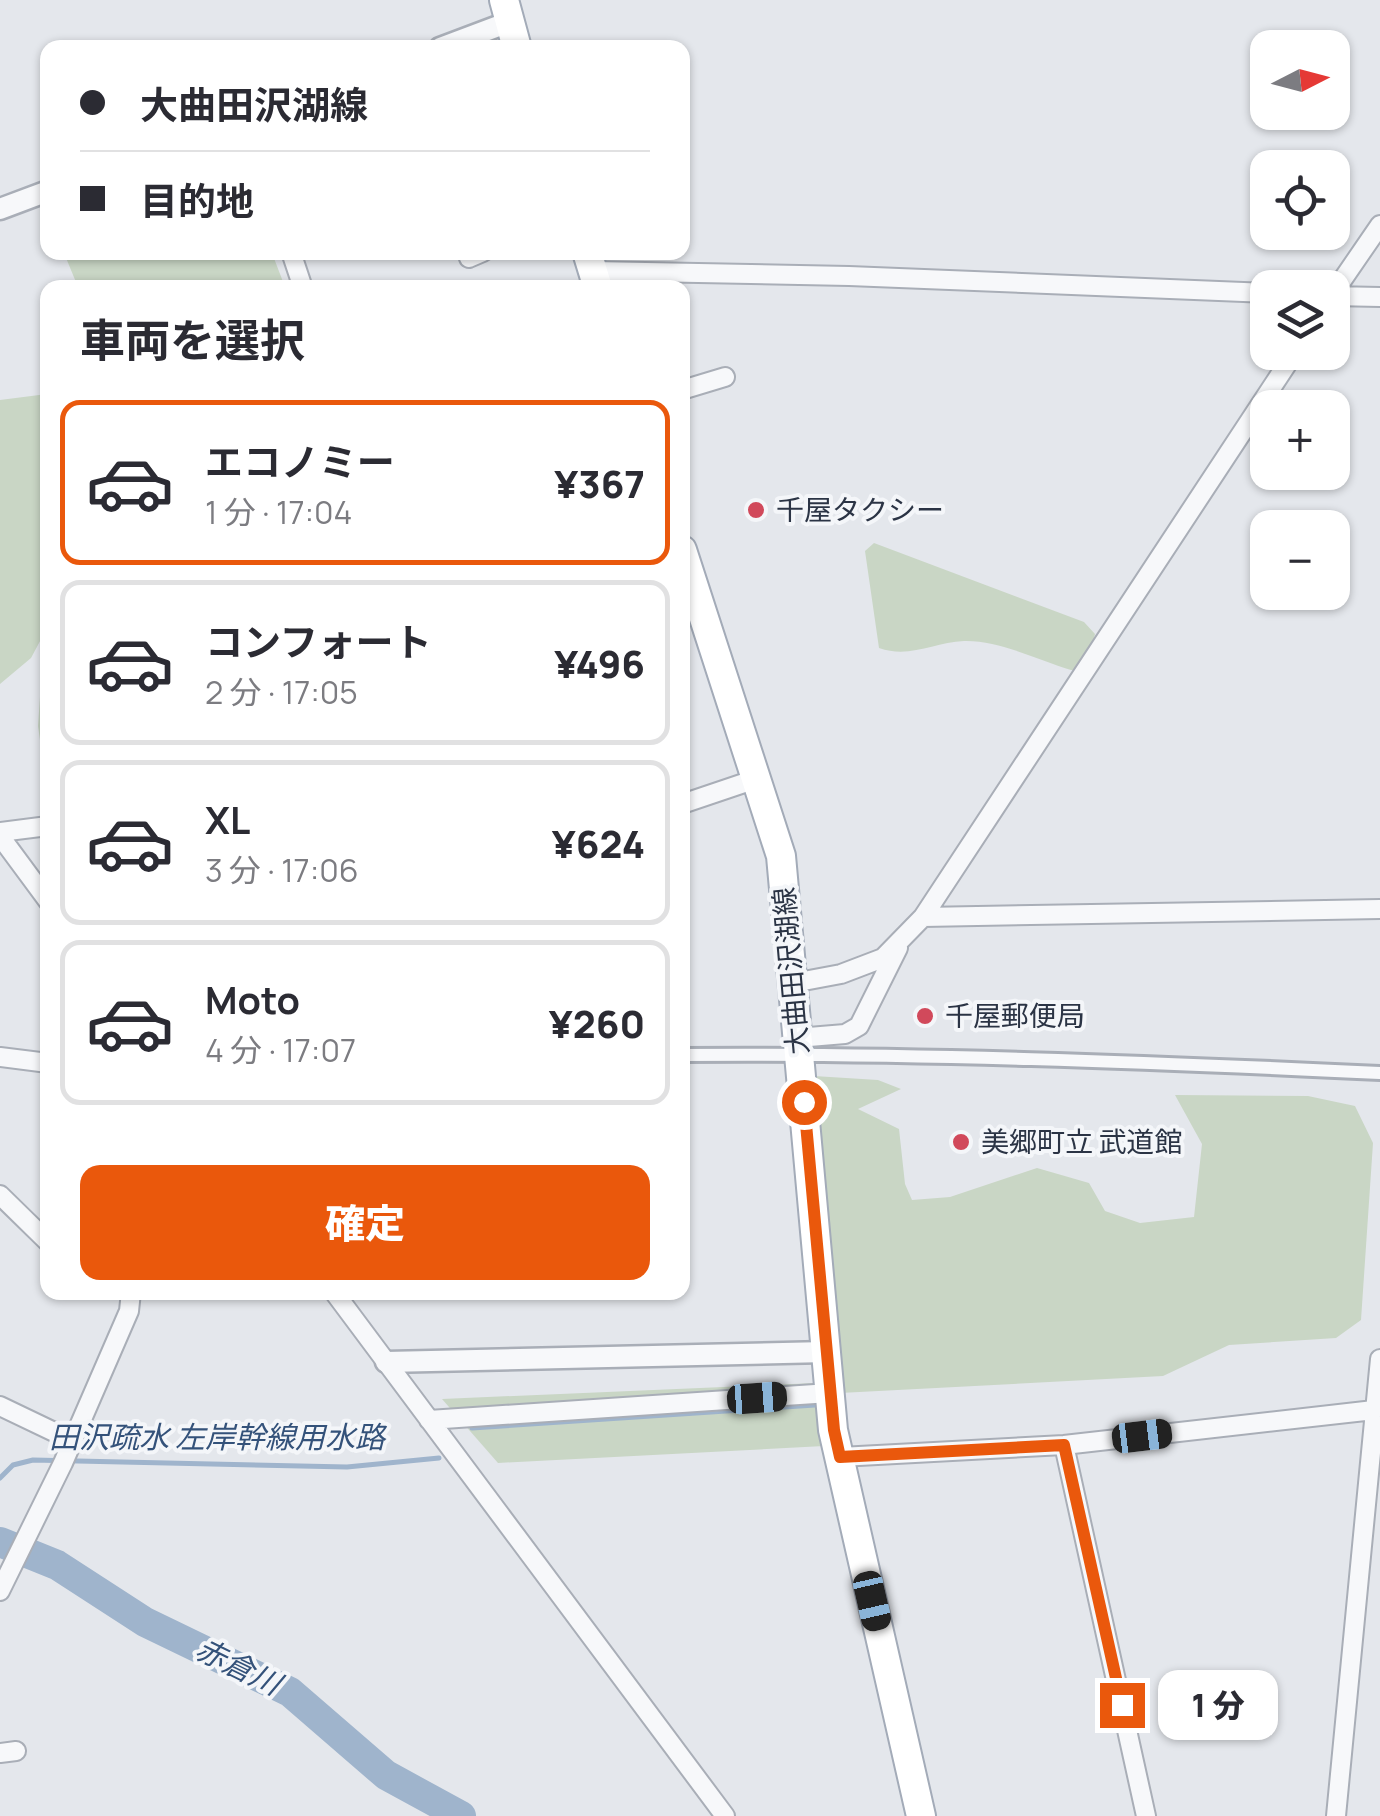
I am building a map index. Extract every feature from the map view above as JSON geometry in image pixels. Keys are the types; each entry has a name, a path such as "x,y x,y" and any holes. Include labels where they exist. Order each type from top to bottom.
{"main road":[{"name":"大曲田沢湖線","path":"690,575 781,856 830,1393 840,1457 921,1816"}],"street":[{"path":"462,40 510,23"},
{"path":"0,209 40,195"},
{"path":"1349,270 1380,225"},
{"path":"593,270 1250,292"},
{"path":"1350,296 1380,297"},
{"path":"792,983 842,974 883,958 923,917 1283,370"},
{"path":"690,388 725,377"},
{"path":"690,801 756,779"},
{"path":"40,827 0,834 40,890"},
{"path":"923,917 1380,909"},
{"path":"798,1046 845,1034 859,1026 902,938"},
{"path":"690,1054 798,1046 1380,1073"},
{"path":"0,1057 40,1062"},
{"path":"0,1195 40,1234"},
{"path":"4,1583 63,1463 129,1311 130,1300"},
{"path":"340,1300 725,1816"},
{"path":"386,1362 826,1352"},
{"path":"1336,1816 1379,1368"},
{"path":"429,1420 830,1393"},
{"path":"0,1406 72,1441"},
{"path":"840,1457 1064,1445 1374,1410"},
{"path":"1064,1445 1146,1816"}],"green space":[{"path":"67,260 275,260 282,280 75,280"},
{"path":"40,395 40,641 31,658 0,684 0,400"},
{"path":"874,543 1084,622 1095,634 1092,646 1076,670 977,642 953,642 901,652 879,648 865,551"},
{"path":"814,1076 878,1080 901,1089 858,1109 899,1129 905,1184 912,1200 950,1197 1037,1168 1089,1183 1105,1211 1140,1223 1194,1217 1202,1144 1175,1095 1308,1096 1355,1106 1373,1143 1361,1320 1336,1338 1229,1345 1163,1376 840,1393"},
{"path":"816,1383 824,1446 498,1463 442,1399"}],"waterway":[{"name":"田沢疏水 左岸幹線用水路","path":"472,1428 815,1405"},
{"name":"田沢疏水 左岸幹線用水路","path":"0,1478 13,1465 33,1460 347,1467 439,1458"},
{"name":"赤倉川","path":"0,1542 57,1565 145,1622 290,1692 386,1775 461,1816"}],"place":[{"name":"千屋タクシー","path":"756,510"},
{"name":"千屋郵便局","path":"925,1016"},
{"name":"美郷町立 武道館","path":"961,1142"}],"route":[{"path":"804,1102 834,1430 840,1457 1064,1445 1122,1705"}]}
